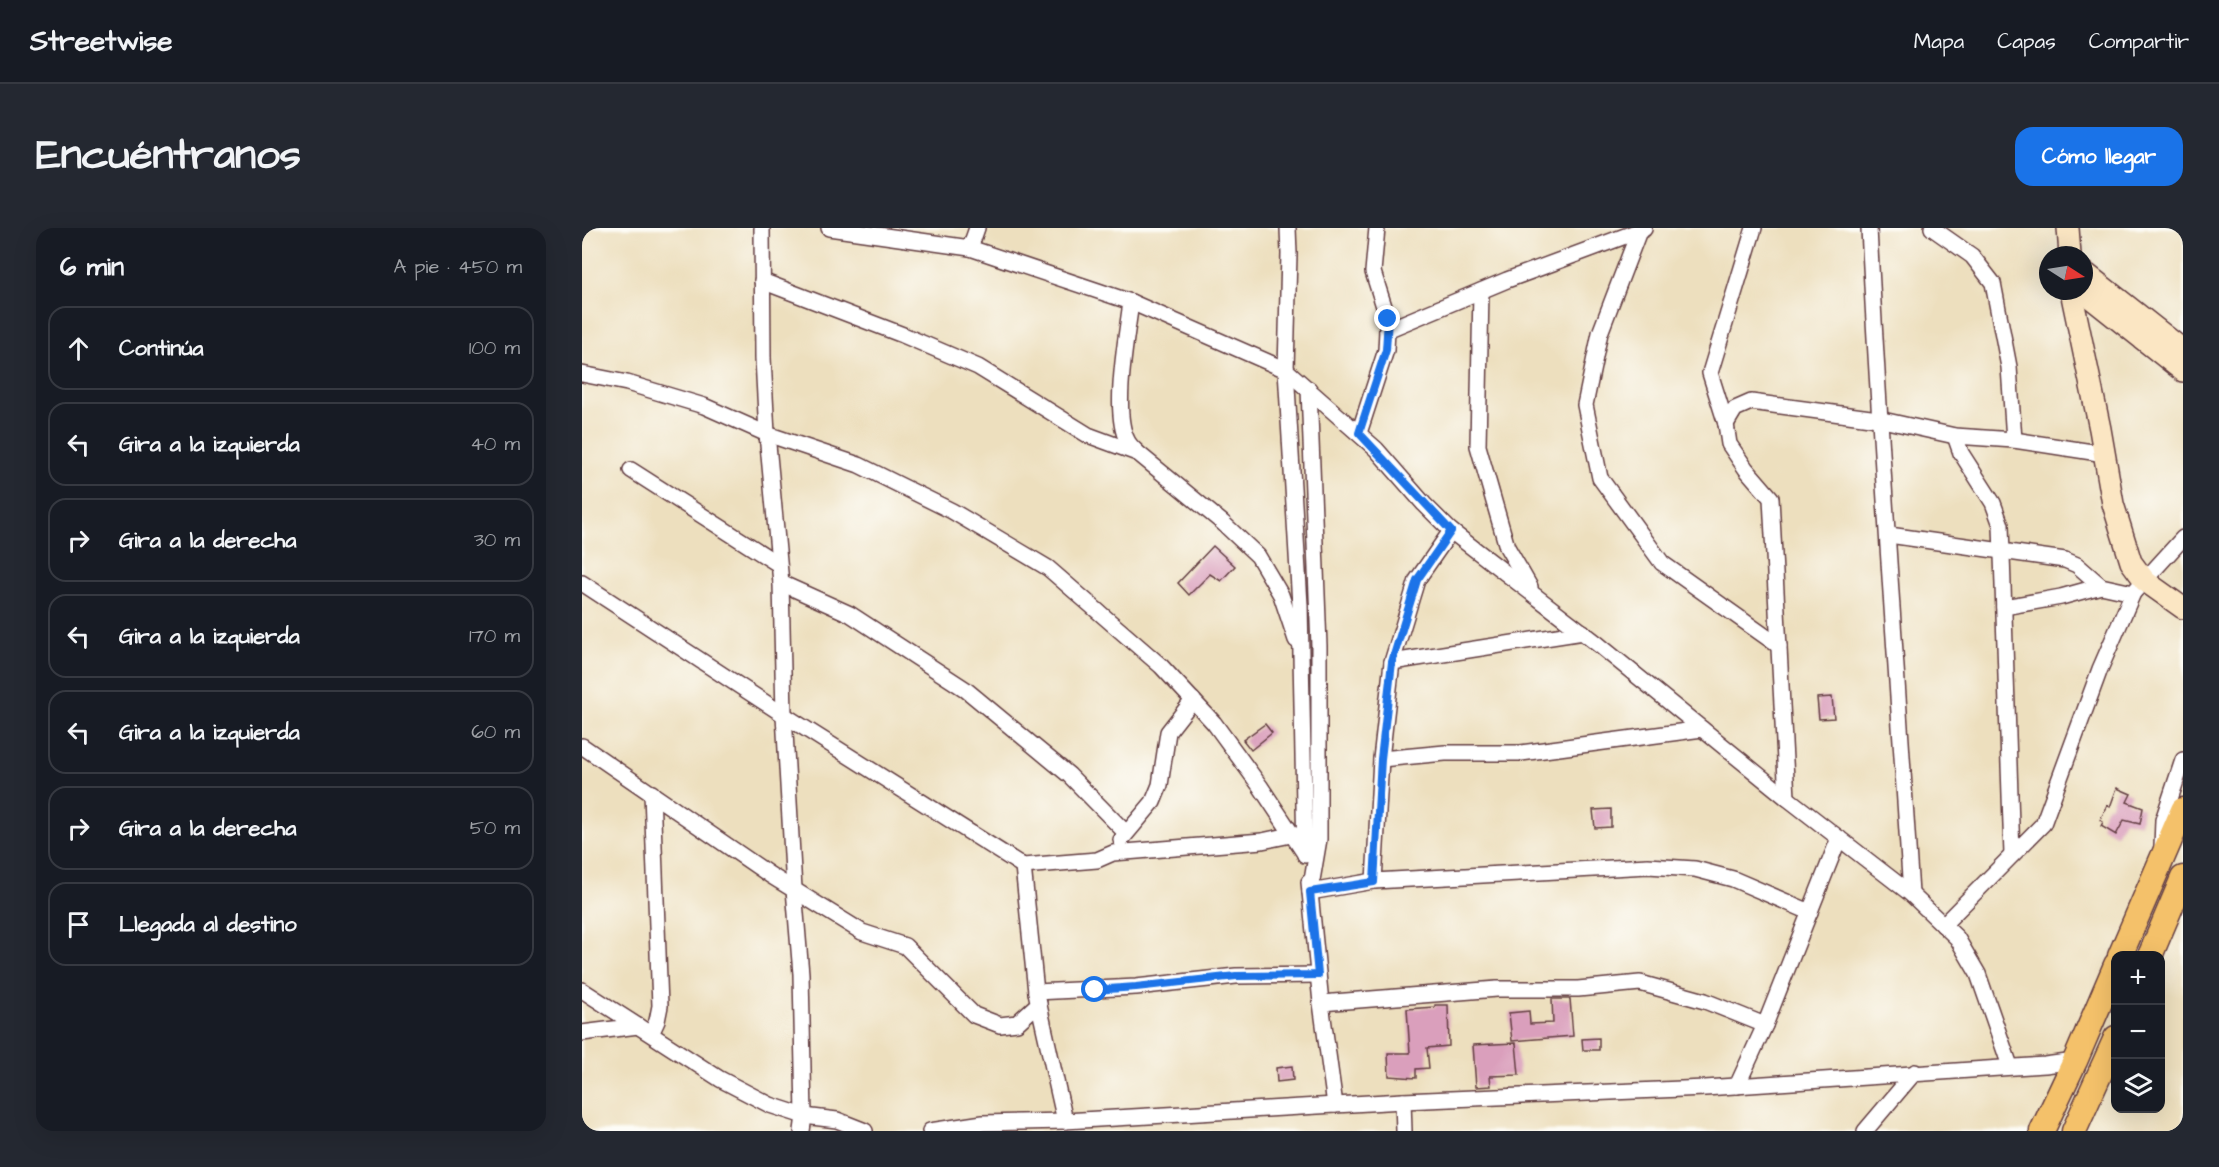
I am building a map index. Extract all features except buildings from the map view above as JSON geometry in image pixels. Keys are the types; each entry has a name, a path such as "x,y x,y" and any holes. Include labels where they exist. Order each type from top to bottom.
{"main road":[{"path":"2122,951 2183,810"},
{"path":"2152,951 2183,878"},
{"path":"2042,1131 2111,975"},
{"path":"2074,1131 2111,1047"}],"street":[{"path":"762,228 763,358 767,434 781,583 784,715 801,974 803,1124"},
{"path":"829,228 970,248 1131,302 1286,370 1359,433 1451,531 1583,632 1787,798 1911,894 1957,938 1978,974 2010,1066"},
{"path":"970,248 977,228"},
{"path":"1288,228 1286,370 1302,659 1305,854 1335,1105"},
{"path":"1359,433 1386,350 1388,330 1388,319 1373,272 1377,228"},
{"path":"1754,228 1710,373 1726,424 1729,444 1746,469 1771,498 1787,798"},
{"path":"1869,228 1878,419 1889,535 1911,894"},
{"path":"1932,228 1972,256 1993,283 2009,367 2014,440"},
{"path":"2068,228 2069,246"},
{"path":"1388,330 1481,291 1643,230"},
{"path":"1643,230 1600,333 1585,405 1600,478 1662,563 1779,646"},
{"path":"2093,279 2183,350"},
{"path":"762,281 903,334 978,367 1088,435 1139,454"},
{"path":"1481,291 1478,446 1507,547 1533,593"},
{"path":"2073,300 2113,504 2139,587"},
{"path":"2093,300 2183,371"},
{"path":"1131,302 1121,384 1121,413 1127,442 1223,523 1258,556 1281,596 1302,659"},
{"path":"582,374 627,382 704,406 767,434 859,465 952,511 1048,568 1161,666 1193,700 1221,732 1305,854"},
{"path":"1309,389 1319,646 1319,839 1310,892"},
{"path":"1726,424 1735,409 1751,402 1878,419 1955,436 2014,440 2104,454"},
{"path":"1955,436 1961,453 1993,503 2001,525 2012,855"},
{"path":"632,470 778,564"},
{"path":"1374,882 1381,759 1392,662 1417,580 1451,531"},
{"path":"1889,535 2065,561 2078,565 2101,586"},
{"path":"1943,925 2043,824 2100,669 2139,587 2183,538"},
{"path":"781,583 850,614 965,689 1069,775 1126,833"},
{"path":"582,584 1023,866 1097,860 1113,853 1262,841 1291,835"},
{"path":"2004,607 2061,597 2101,586 2139,587 2183,608"},
{"path":"1392,662 1583,632"},
{"path":"1113,853 1126,833 1154,802 1160,785 1168,732 1193,700"},
{"path":"1381,759 1445,753 1521,753 1701,729"},
{"path":"582,746 794,889 862,932 905,946 974,1015 1000,1025 1017,1023 1038,998 1236,976 1318,975"},
{"path":"2162,855 2163,820 2183,760"},
{"path":"582,1033 645,1030 657,1021 660,1006 652,793"},
{"path":"1737,1086 1765,1026 1839,838"},
{"path":"1023,866 1038,998 1065,1121"},
{"path":"1310,892 1374,882 1648,866 1695,869 1733,879 1810,912"},
{"path":"1321,1003 1497,989 1578,989 1640,983 1705,1001 1765,1026"},
{"path":"582,990 720,1078 803,1124 837,1120 865,1131"},
{"path":"930,1131 983,1123 1065,1121 1403,1101 1737,1086 2075,1060"},
{"path":"1864,1131 1915,1072"},
{"path":"1403,1101 1404,1131"}],"route":[{"path":"1095,990 1236,976 1318,975 1310,892 1374,882 1381,759 1392,662 1417,580 1451,531 1424,504 1377,449 1359,433 1386,350 1388,319"}]}
